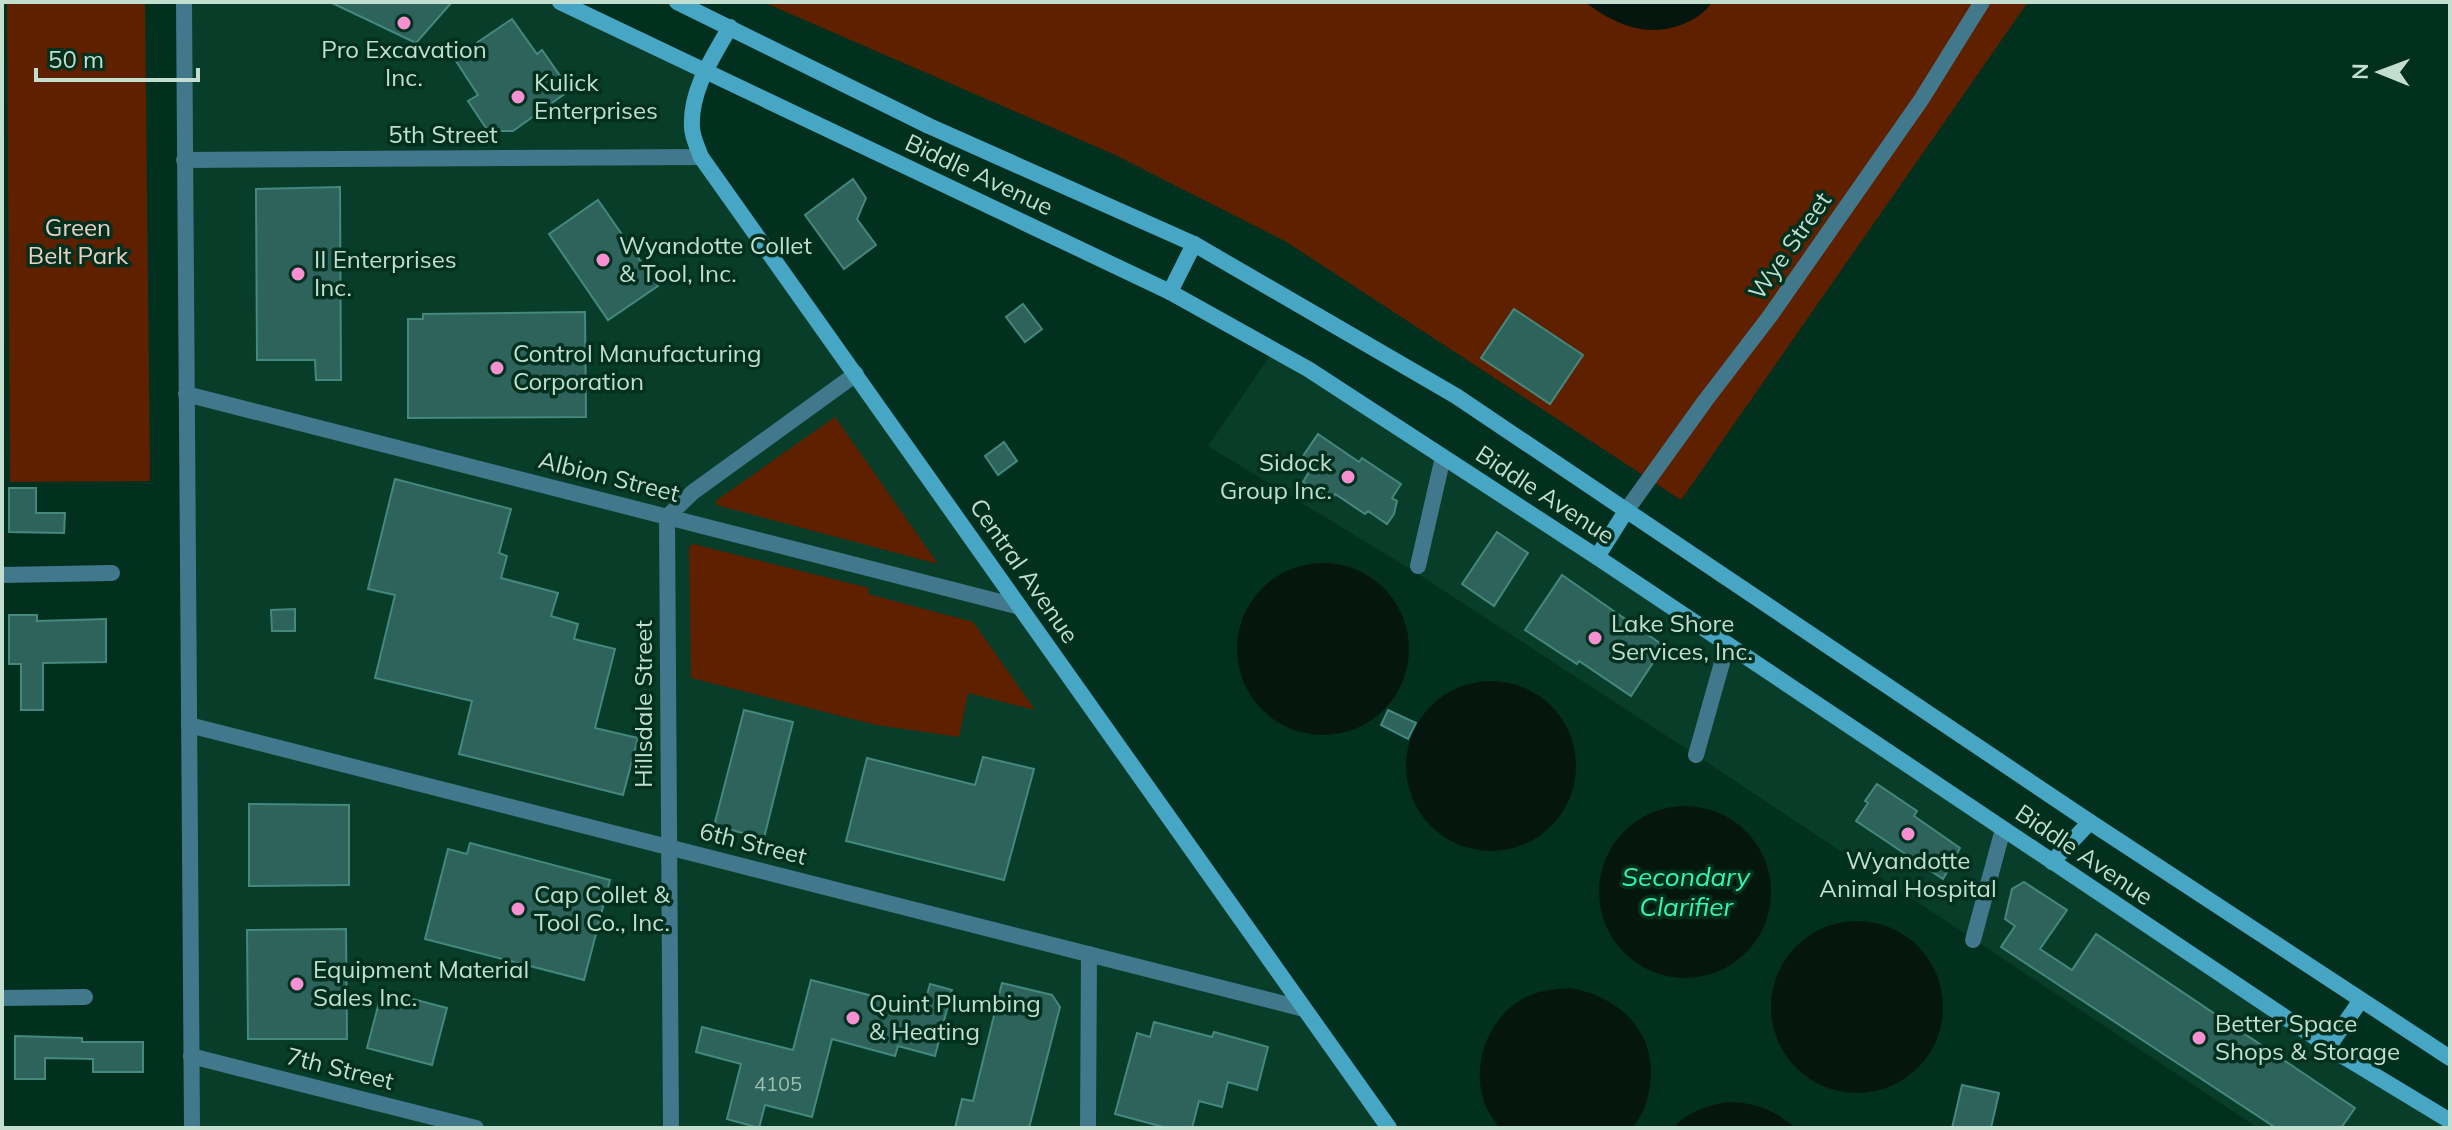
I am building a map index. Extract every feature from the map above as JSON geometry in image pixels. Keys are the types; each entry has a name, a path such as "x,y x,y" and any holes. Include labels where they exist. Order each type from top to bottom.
{"main road":[{"name":"Biddle Avenue","path":"560,2 1170,292 1308,369 1597,557 2329,1046 2450,1121"},
{"name":"Biddle Avenue","path":"677,2 929,126 1194,244 1456,396 2090,822 2450,1058"},
{"name":"Central Avenue","path":"730,27 695,99 692,130 701,157 1389,1128"},
{"path":"1170,292 1194,244"},
{"path":"1597,557 1626,511"},
{"path":"2052,862 2090,822"},
{"path":"2329,1046 2361,1000"}],"street":[{"path":"184,2 192,1128"},
{"name":"Wye Street","path":"1626,511 1770,316 1921,100 1982,2"},
{"name":"5th Street","path":"184,160 701,157"},
{"path":"667,517 693,492 856,374"},
{"name":"Albion Street","path":"186,394 1020,607"},
{"path":"1418,566 1443,457"},
{"name":"Hillsdale Street","path":"667,517 671,1128"},
{"path":"2,575 112,573"},
{"path":"1696,755 1727,645"},
{"name":"6th Street","path":"189,725 1304,1009"},
{"path":"1973,940 2003,829"},
{"path":"1088,1128 1089,954"},
{"path":"2,998 85,997"},
{"name":"7th Street","path":"191,1056 476,1128"}],"shaded area":[{"path":"184,2 560,2 706,71 692,130 1389,1128 192,1128"},
{"path":"1274,350 2450,1128 2258,1128 1412,570 1208,446"}],"green space":[{"name":"Green Belt Park","path":"7,2 145,2 150,481 10,482"},
{"path":"763,2 2028,2 1681,500 1285,241 1113,154"},
{"path":"835,417 938,564 716,505 717,500"},
{"path":"693,544 869,588 868,594 973,622 1035,710 968,693 959,737 876,725 691,678 689,547"}],"water":[{"path":"1585,2 1712,2 1703,13 1690,21 1655,30 1630,27 1607,17"},
{"path":"1323,563 1356,570 1383,589 1402,616 1409,649 1402,682 1383,709 1356,728 1323,735 1290,728 1263,709 1244,682 1237,649 1244,616 1263,589 1290,570"},
{"path":"1491,681 1524,687 1551,706 1570,733 1576,766 1570,799 1551,826 1524,845 1491,851 1458,845 1431,826 1412,799 1406,766 1412,733 1431,706 1458,687"},
{"name":"Secondary Clarifier","path":"1685,806 1718,813 1745,832 1764,859 1771,892 1764,925 1745,952 1718,971 1685,978 1652,971 1625,952 1606,925 1599,892 1606,859 1625,832 1652,813"},
{"name":"Secondary Clarifier","path":"1857,921 1890,928 1917,947 1936,974 1943,1007 1936,1040 1917,1067 1890,1086 1857,1093 1824,1086 1797,1067 1778,1040 1771,1007 1778,974 1797,947 1824,928"},
{"path":"1571,988 1609,1002 1636,1026 1650,1059 1651,1079 1643,1111 1633,1128 1499,1128 1486,1107 1480,1075 1481,1059 1493,1029 1502,1016 1528,996"},
{"path":"1727,1102 1764,1108 1795,1128 1673,1128 1697,1110"}],"building":[{"name":"Pro Excavation Inc.","path":"330,2 452,2 416,43"},
{"path":"512,19 537,54 542,50 570,90 513,131 488,131 468,101 478,95 454,58"},
{"path":"853,179 866,198 857,219 876,245 844,269 805,215"},
{"name":"II Enterprises Inc.","path":"340,187 341,380 316,380 315,360 257,360 256,189"},
{"name":"Wyandotte Collet & Tool, Inc.","path":"598,200 658,286 608,320 549,234"},
{"path":"1023,304 1042,329 1025,342 1006,317"},
{"path":"1514,309 1583,355 1550,404 1481,358"},
{"name":"Control Manufacturing Corporation","path":"585,312 586,417 408,418 408,319 423,319 423,314"},
{"name":"Sidock Group Inc.","path":"1318,434 1359,462 1362,458 1401,484 1392,498 1397,501 1394,514 1387,524 1335,494 1331,500 1303,482 1309,472 1297,465"},
{"path":"1004,442 1017,461 998,475 985,456"},
{"path":"395,479 511,509 499,553 507,556 501,578 558,593 551,616 578,624 574,639 615,649 595,728 638,738 623,795 459,754 472,701 375,678 395,595 368,589"},
{"path":"9,488 36,488 36,513 65,513 64,533 9,532"},
{"path":"1497,532 1528,553 1494,606 1462,584"},
{"name":"Lake Shore Services, Inc.","path":"1562,575 1664,646 1631,696 1525,630"},
{"path":"295,609 295,631 272,631 271,610"},
{"path":"9,615 37,615 37,621 106,619 106,662 43,663 43,710 21,710 21,664 9,664"},
{"path":"744,710 793,722 764,838 714,826"},
{"path":"1388,710 1416,723 1408,739 1381,725"},
{"path":"983,757 1034,769 1004,880 846,841 867,758 975,785"},
{"name":"Wyandotte Animal Hospital","path":"1877,784 1917,811 1914,816 1960,848 1943,879 1856,821"},
{"path":"249,804 349,805 349,885 249,886"},
{"name":"Cap Collet & Tool Co., Inc.","path":"470,843 610,880 584,980 425,939 448,849 467,854"},
{"path":"2024,882 2067,910 2040,949 2072,970 2096,934 2355,1108 2341,1128 2276,1128 2001,947 2015,926 2005,919 2012,889"},
{"name":"Equipment Material Sales Inc.","path":"346,929 347,1039 248,1039 247,930"},
{"path":"811,980 923,1009 930,984 952,990 935,1056 898,1046 895,1056 832,1039 812,1117 765,1105 759,1128 727,1119 741,1064 696,1052 702,1027 793,1050"},
{"path":"1002,983 1052,995 1060,1007 1029,1128 955,1128 962,1099 973,1101"},
{"path":"382,991 447,1008 432,1065 367,1048"},
{"path":"1154,1022 1212,1037 1214,1032 1268,1047 1257,1090 1228,1082 1222,1107 1199,1101 1192,1128 1167,1128 1115,1114 1137,1033 1150,1037"},
{"path":"15,1036 82,1038 82,1042 143,1042 143,1072 93,1072 93,1059 45,1058 45,1079 15,1079"},
{"path":"1962,1085 1999,1093 1991,1128 1952,1128"}],"place":[{"name":"Pro Excavation Inc.","path":"404,23"},
{"name":"Kulick Enterprises","path":"518,97"},
{"name":"Wyandotte Collet & Tool, Inc.","path":"603,260"},
{"name":"II Enterprises Inc.","path":"298,274"},
{"name":"Control Manufacturing Corporation","path":"497,368"},
{"name":"Sidock Group Inc.","path":"1348,477"},
{"name":"Lake Shore Services, Inc.","path":"1595,638"},
{"name":"Wyandotte Animal Hospital","path":"1908,834"},
{"name":"Cap Collet & Tool Co., Inc.","path":"518,909"},
{"name":"Equipment Material Sales Inc.","path":"297,984"},
{"name":"Quint Plumbing & Heating","path":"853,1018"},
{"name":"Better Space Shops & Storage","path":"2199,1038"}]}
